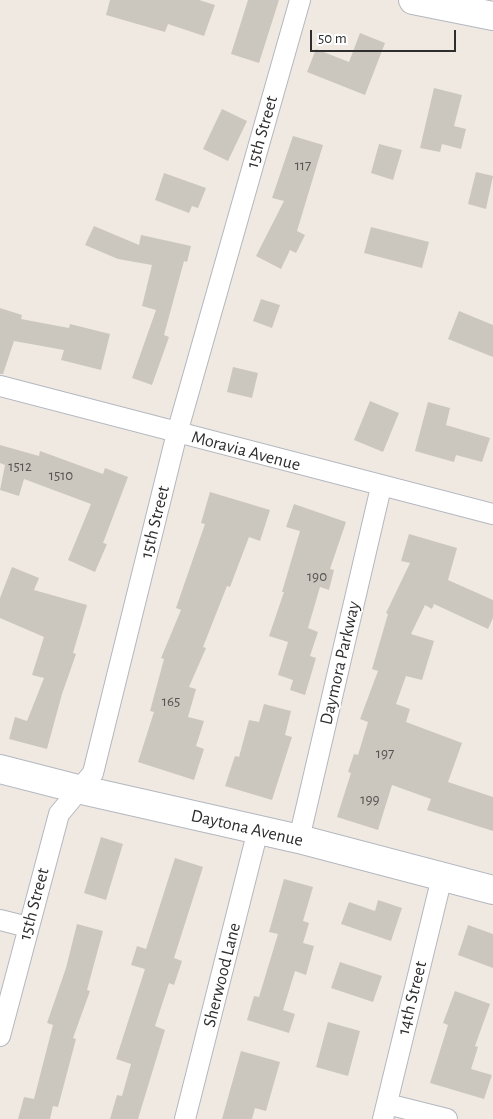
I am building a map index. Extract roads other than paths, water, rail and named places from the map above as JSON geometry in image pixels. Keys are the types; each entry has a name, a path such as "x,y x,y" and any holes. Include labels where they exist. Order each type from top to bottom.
{"street":[{"name":"15th Street","path":"0,1036 59,814 78,789 93,774 177,433 300,0"},
{"path":"413,0 493,16"},
{"name":"Moravia Avenue","path":"0,386 381,487 493,514"},
{"name":"Daymora Parkway","path":"299,839 381,487"},
{"name":"Daytona Avenue","path":"0,769 78,789 299,839 493,890"},
{"name":"Sherwood Lane","path":"185,1119 258,830"},
{"name":"14th Street","path":"385,1111 442,876"},
{"path":"0,920 28,927"},
{"path":"385,1111 447,1119"}]}
